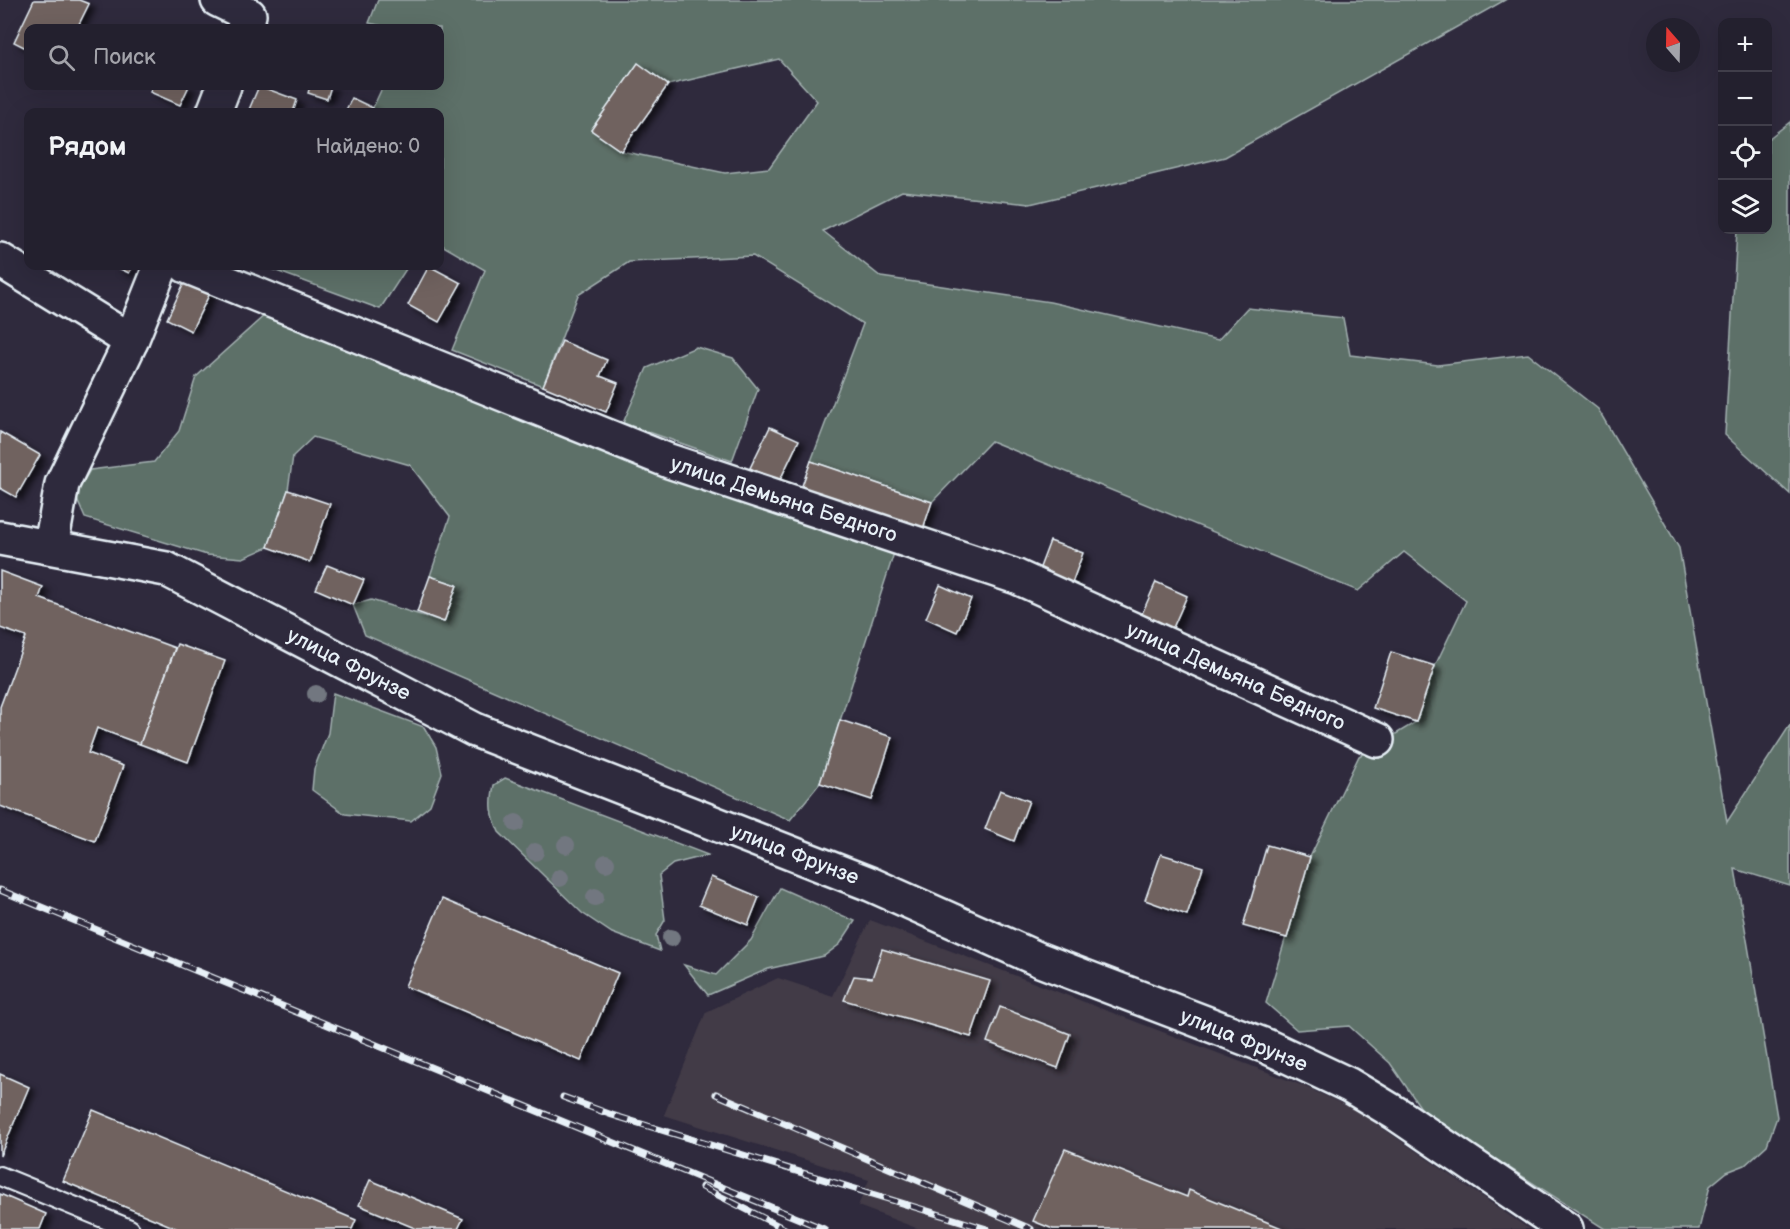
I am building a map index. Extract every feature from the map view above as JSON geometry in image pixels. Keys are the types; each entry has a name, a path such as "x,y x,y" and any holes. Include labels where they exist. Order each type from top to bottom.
{"street":[{"path":"218,0 247,22"},
{"path":"216,108 222,90"},
{"path":"0,260 131,341"},
{"path":"51,546 62,484 131,341 158,270"},
{"name":"улица Демьяна Бедного","path":"196,270 669,461 1017,577 1377,740"},
{"name":"улица Фрунзе","path":"0,538 166,569 475,730 870,884 1040,960 1266,1046 1349,1085 1397,1114 1566,1229"}],"lane":[{"path":"0,1176 130,1229"}],"shaded area":[{"path":"870,920 1301,1085 1356,1110 1529,1229 919,1229 858,1206 869,1180 664,1115 706,1012 778,978 833,996"}],"green space":[{"path":"378,0 1505,0 1225,157 1030,204 902,191 823,231 881,277 1050,302 1218,340 1247,308 1343,318 1350,355 1438,365 1528,354 1598,409 1679,548 1727,822 1790,725 1790,886 1735,869 1777,1117 1767,1145 1745,1165 1727,1172 1710,1186 1699,1229 1605,1229 1425,1114 1390,1063 1349,1026 1297,1030 1266,1003 1310,857 1359,756 1416,722 1435,666 1466,601 1404,552 1358,591 991,441 932,502 811,461 863,324 753,256 629,262 578,295 543,386 452,350 485,270 444,246 444,108 373,108 381,90 444,90 444,24 369,23","holes":["779,59 817,101 769,168 725,173 621,151 591,130 638,63 668,85"]},
{"path":"1790,122 1790,494 1725,435 1737,234 1772,234 1772,136"},
{"path":"274,270 405,270 380,309"},
{"path":"266,314 894,553 820,783 790,820 365,635 353,605 371,600 444,622 457,585 430,576 450,517 410,465 313,437 293,456 288,490 268,547 243,558 207,555 85,518 75,495 90,470 154,462 179,431 196,377"},
{"path":"696,347 733,358 758,389 732,461 623,423 647,368"},
{"path":"333,693 424,727 436,747 442,773 430,805 411,821 345,814 312,790 314,769 328,733"},
{"path":"505,778 708,855 673,864 659,875 665,920 656,935 660,951 612,933 582,913 499,832 493,814 492,798 494,785"},
{"path":"780,888 855,921 840,944 824,956 768,969 708,995 684,965 716,975 751,940"}],"building":[{"path":"34,0 79,0 89,4 79,24 24,24 24,47 14,42"},
{"path":"638,63 668,85 621,151 591,130"},
{"path":"151,90 187,90 180,105 150,92"},
{"path":"257,90 270,90 297,100 294,108 250,108"},
{"path":"309,90 330,90 327,99 308,93"},
{"path":"352,98 373,108 347,108"},
{"path":"427,270 437,270 461,283 439,322 408,305"},
{"path":"187,277 212,289 191,331 167,319"},
{"path":"562,341 607,360 600,376 618,383 606,412 543,386"},
{"path":"770,427 799,440 779,482 750,468"},
{"path":"0,432 40,455 16,497 0,488"},
{"path":"811,461 932,502 921,535 799,494"},
{"path":"288,490 330,504 310,562 268,547"},
{"path":"1050,541 1083,553 1072,583 1039,570"},
{"path":"327,565 364,580 353,605 316,589"},
{"path":"0,571 43,587 39,598 175,648 140,744 97,728 88,753 123,766 95,841 0,806 0,707 26,637 0,628"},
{"path":"430,576 457,585 444,622 417,612"},
{"path":"1156,582 1187,596 1172,630 1141,616"},
{"path":"940,585 971,599 957,632 926,618"},
{"path":"177,644 225,661 188,762 140,744"},
{"path":"1391,652 1435,666 1416,722 1373,708"},
{"path":"840,720 892,737 872,800 820,783"},
{"path":"1000,790 1029,801 1014,841 985,829"},
{"path":"1267,845 1310,857 1287,938 1243,926"},
{"path":"1161,854 1203,867 1187,915 1145,900"},
{"path":"711,877 759,897 748,925 699,905"},
{"path":"442,899 618,973 581,1061 405,986"},
{"path":"882,949 990,981 971,1037 844,1000 854,976 872,978"},
{"path":"1000,1007 1070,1034 1058,1068 987,1042"},
{"path":"0,1074 29,1087 0,1156"},
{"path":"93,1110 356,1220 352,1229 178,1229 63,1181"},
{"path":"1065,1149 1187,1197 1189,1190 1284,1229 1053,1229 1033,1221"},
{"path":"370,1180 463,1219 458,1229 417,1229 359,1205"},
{"path":"0,1194 46,1214 40,1229 0,1229"}],"railway":[{"path":"0,890 824,1229"},
{"path":"716,1094 1031,1229"},
{"path":"563,1097 612,1115 987,1229"},
{"path":"702,1187 785,1229"}]}
